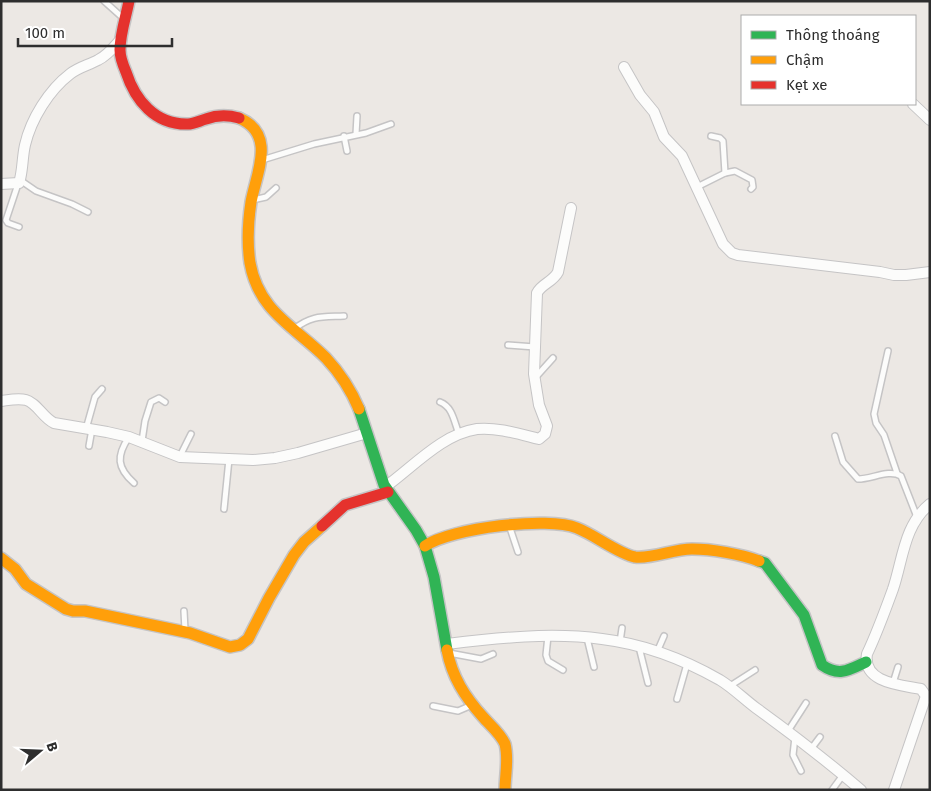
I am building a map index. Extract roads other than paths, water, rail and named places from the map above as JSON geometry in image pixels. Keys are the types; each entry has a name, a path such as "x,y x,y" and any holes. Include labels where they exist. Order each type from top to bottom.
{"street":[{"path":"129,1 122,38 122,59 129,83 137,99 149,113 176,123 188,124 216,116 239,118 256,130 261,160 252,201 248,242 250,267 263,299 271,309 328,360 342,376 354,396 387,490 425,546 438,588 448,648 456,680 472,704 504,742 506,755 505,790"},
{"path":"1,184 19,181 27,137 38,112 46,100 65,78 80,68 102,58 122,38"},
{"path":"624,67 640,95 654,112 664,137 682,156 723,244 732,252 738,255 894,275 930,272"},
{"path":"914,105 930,120"},
{"path":"1,558 15,569 26,584 66,609 95,613 185,632 230,647 243,644 252,633 256,620 294,555 304,542 345,506 387,490 429,451 459,435 478,429 512,432 539,439 543,437 547,431 547,426 539,405 534,378 537,293 558,272 571,208"},
{"path":"1,401 25,399 47,420 54,423 129,438 180,457 253,460 275,458 314,449 367,433"},
{"path":"894,790 925,702 926,688 893,683 875,677 867,667 867,654 894,586 906,540 917,517 930,504"},
{"path":"425,546 448,535 509,525 549,522 576,527 606,542 626,555 638,557 692,549 744,555 765,564 804,614 822,665 834,673 866,662"},
{"path":"448,648 498,638 548,636 620,642 657,653 687,664 720,680 792,734 861,790"}],"lane":[{"path":"104,1 125,20"},
{"path":"356,134 357,116"},
{"path":"261,160 344,136 373,131 391,124"},
{"path":"344,136 346,151"},
{"path":"711,136 720,138 723,141 725,173"},
{"path":"697,187 725,173 735,171 752,180 751,189"},
{"path":"19,227 8,223 6,220 19,181 48,196 88,212"},
{"path":"252,201 266,197 276,188"},
{"path":"294,330 312,318 344,316"},
{"path":"508,345 536,348"},
{"path":"888,351 874,414 897,473 904,480 917,517"},
{"path":"534,378 553,358"},
{"path":"89,446 89,429 94,397 102,389"},
{"path":"142,442 145,421 151,402 159,398 165,402"},
{"path":"440,402 447,405 450,410 459,435"},
{"path":"180,457 191,434"},
{"path":"835,436 844,462 858,479 897,473"},
{"path":"129,438 122,451 121,466 124,474 134,483"},
{"path":"224,509 229,459"},
{"path":"509,525 518,552"},
{"path":"184,610 185,632"},
{"path":"620,642 622,628"},
{"path":"548,636 546,655 548,661 563,670"},
{"path":"657,653 664,636"},
{"path":"587,638 594,667"},
{"path":"639,647 648,683"},
{"path":"448,648 481,659 493,654"},
{"path":"677,699 687,664"},
{"path":"893,683 898,667"},
{"path":"729,687 755,670"},
{"path":"801,771 793,755 792,734 806,703"},
{"path":"433,706 458,711 472,704"},
{"path":"811,749 820,737"},
{"path":"832,790 843,775"}]}
